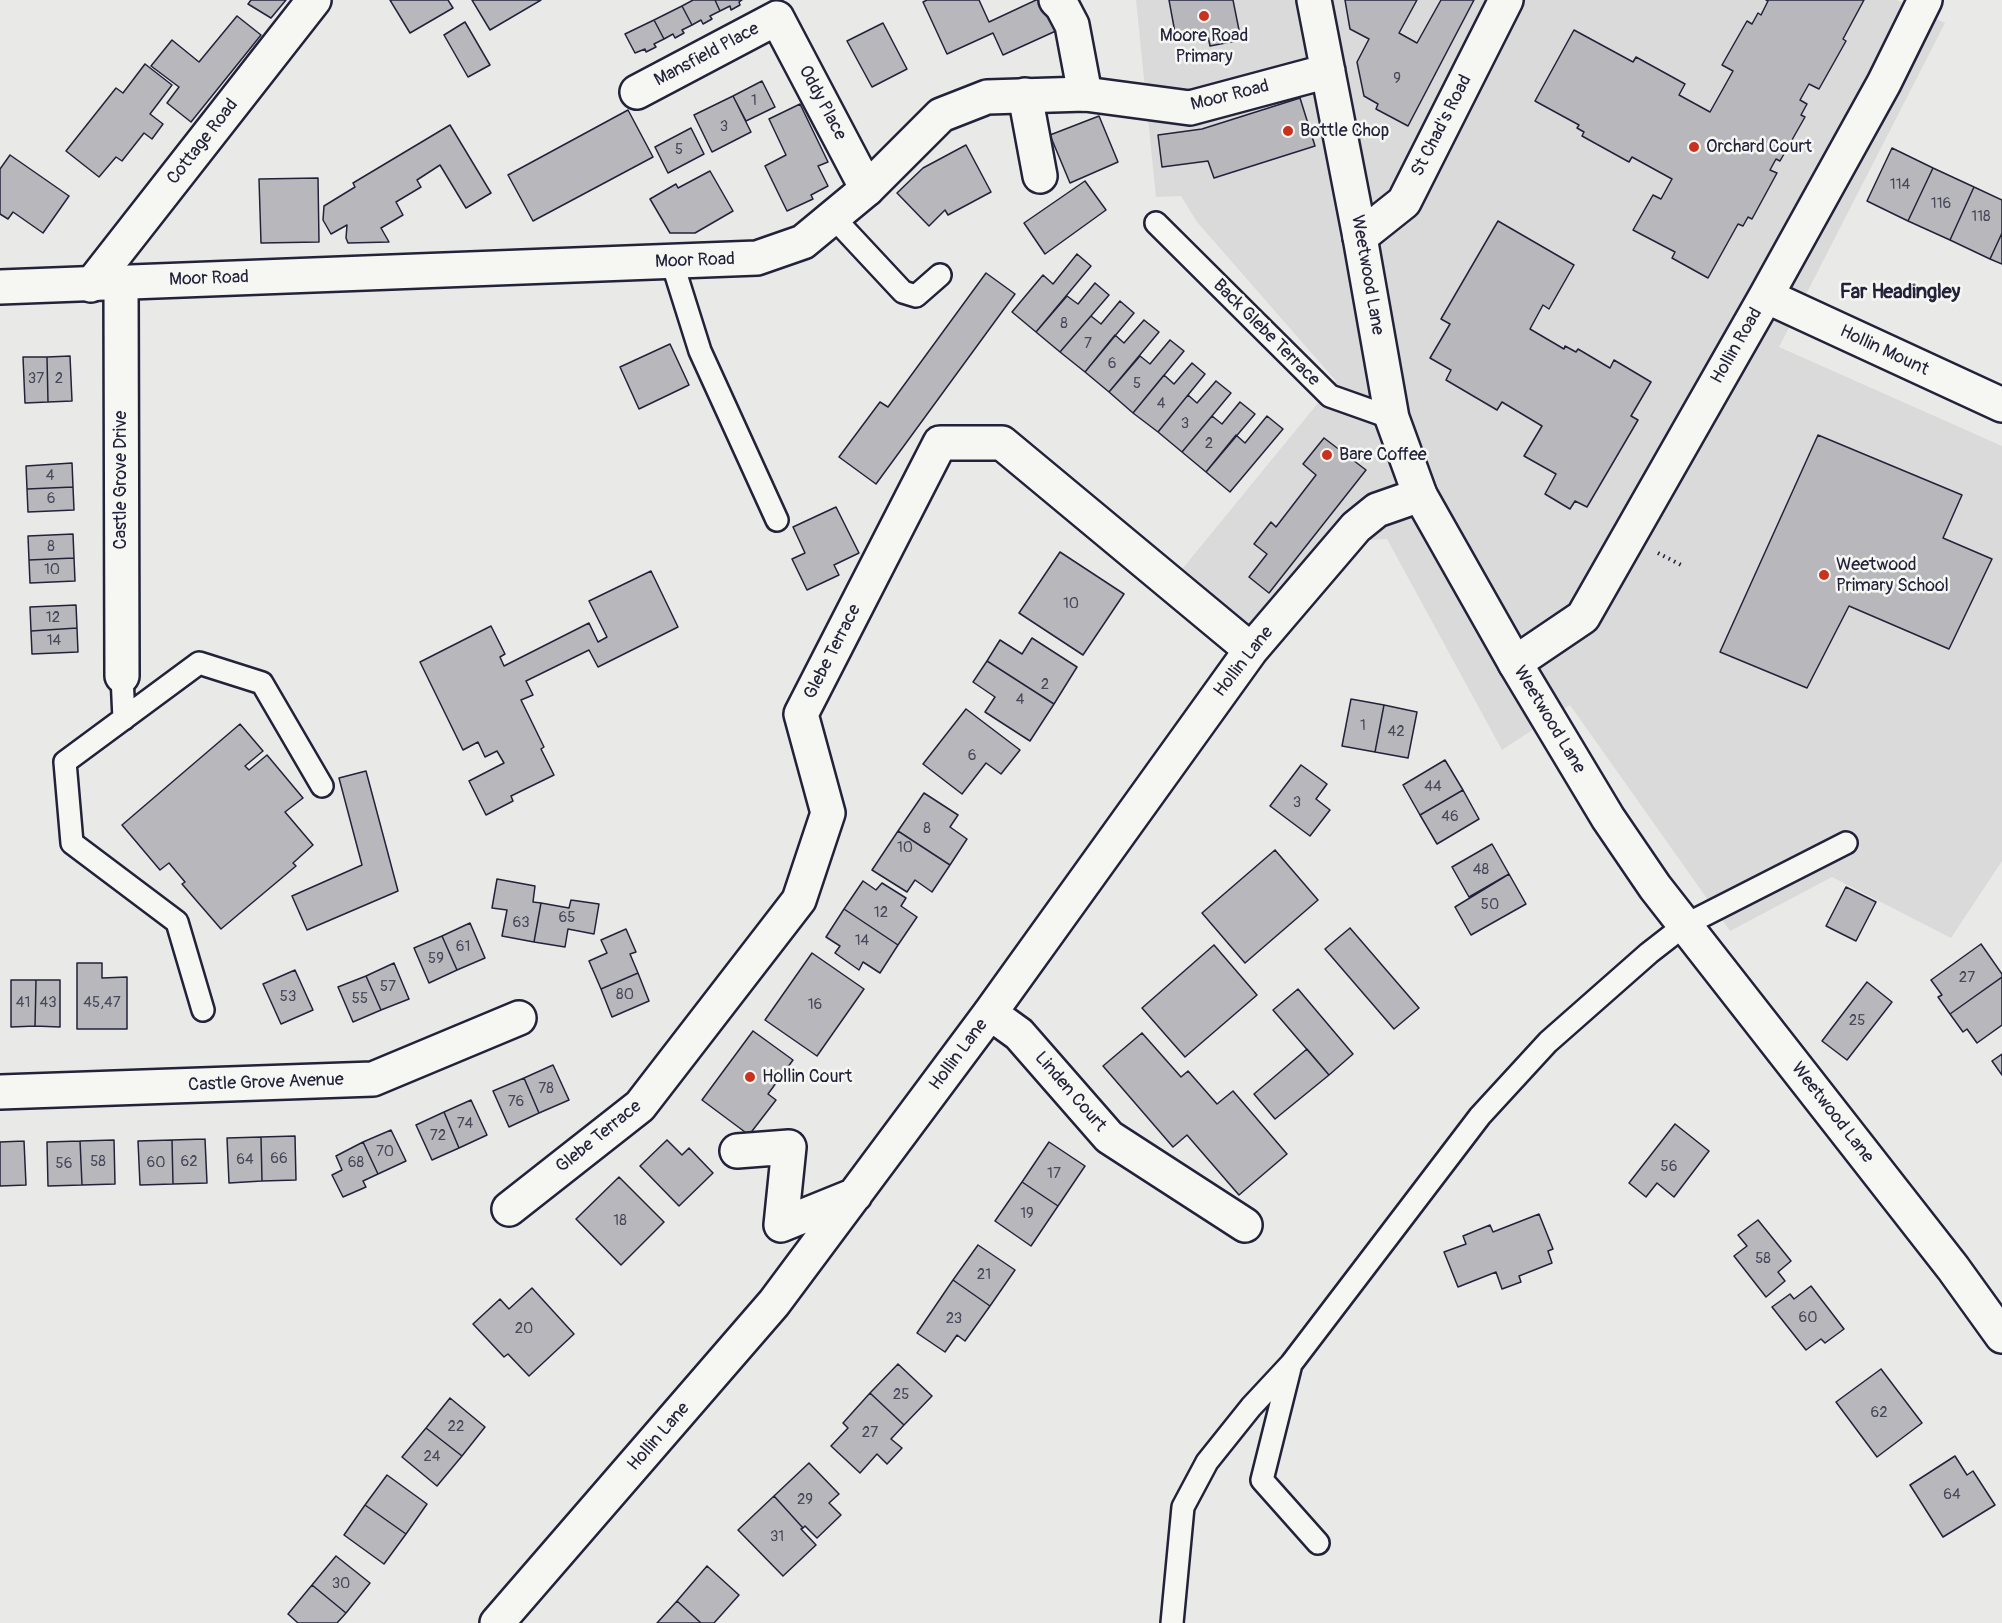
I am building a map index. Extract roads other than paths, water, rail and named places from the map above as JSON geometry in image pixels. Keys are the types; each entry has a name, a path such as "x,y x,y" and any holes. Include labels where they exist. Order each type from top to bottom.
{"street":[{"name":"Cottage Road","path":"106,284 314,0"},
{"path":"1056,0 1062,6 1072,26 1085,94"},
{"name":"Weetwood Lane","path":"1314,0 1392,418 1420,495 1515,663 1608,818 1655,887 1953,1268 2002,1336"},
{"name":"St Chad's Road","path":"1360,237 1404,202 1506,0"},
{"name":"Hollin Road","path":"1515,663 1583,617 1766,297 1884,83 1925,0"},
{"name":"Mansfield Place","path":"637,92 777,18"},
{"name":"Oddy Place","path":"777,18 867,189"},
{"name":"Moor Road","path":"0,287 757,258 803,242 867,189 941,115 987,97 1085,94 1190,108 1328,70"},
{"path":"1026,95 1040,176"},
{"name":"Castle Grove Drive","path":"106,284 122,676"},
{"name":"Hollin Mount","path":"1766,297 2002,405"},
{"name":"Glebe Terrace","path":"509,1209 640,1106 799,900 828,813 801,714 940,443 1002,443 1251,650"},
{"name":"Hollin Lane","path":"497,1623 774,1304 990,1013 1251,650 1356,527 1377,510 1420,495"},
{"name":"Linden Court","path":"990,1013 1019,1034 1109,1137 1245,1225"},
{"name":"Castle Grove Avenue","path":"0,1092 373,1079 519,1018"},
{"path":"737,1151 789,1147 781,1225 855,1195"}],"lane":[{"path":"833,217 903,292 916,296 940,275"},
{"name":"Back Glebe Terrace","path":"1156,224 1330,396 1392,418"},
{"path":"672,262 700,351 777,520"},
{"path":"203,1010 177,922 72,843 65,762 199,663 262,682 322,786"},
{"path":"122,676 124,719"},
{"path":"1172,1623 1183,1507 1207,1462 1251,1407 1291,1364 1480,1116 1548,1042 1649,953 1685,925 1846,843"},
{"path":"1291,1364 1262,1479 1318,1543"}],"place":[{"name":"Moore Road Primary","path":"1204,16"},
{"name":"Bottle Chop","path":"1288,131"},
{"name":"Orchard Court","path":"1694,147"},
{"name":"Bare Coffee","path":"1327,455"},
{"name":"Weetwood Primary School","path":"1824,575"},
{"name":"Hollin Court","path":"750,1077"}],"district":[{"name":"Far Headingley","path":"1900,293"}]}
